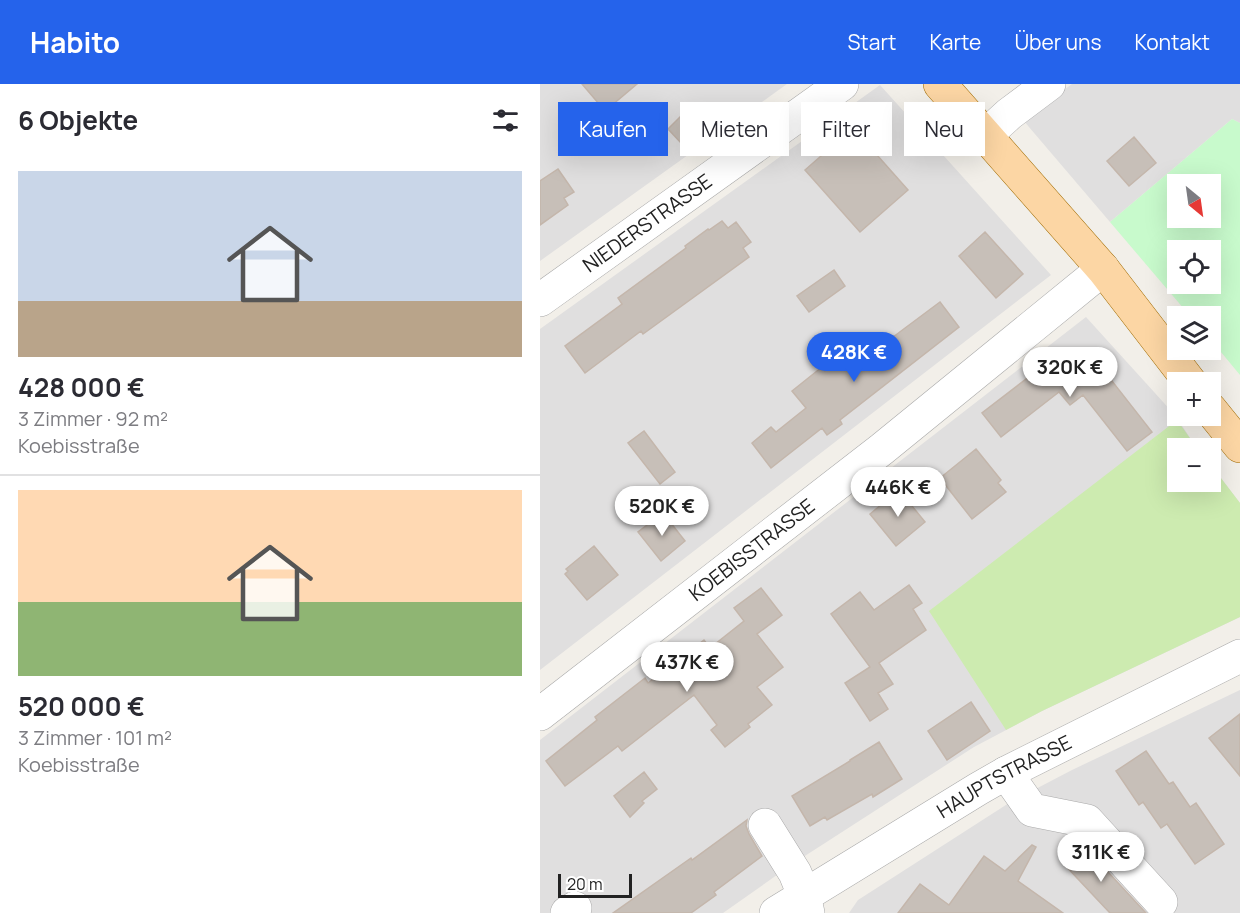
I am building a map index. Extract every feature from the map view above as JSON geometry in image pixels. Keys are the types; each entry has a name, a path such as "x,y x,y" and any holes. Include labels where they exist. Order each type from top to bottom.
{"main road":[{"path":"940,84 1103,269 1182,372"},
{"path":"1221,423 1240,446"}],"street":[{"name":"NIEDERSTRASSE","path":"540,300 842,84"},
{"path":"986,135 1009,114 1049,84"},
{"name":"KOEBISSTRASSE","path":"540,714 882,449 1103,269"},
{"name":"HAUPTSTRASSE","path":"776,913 806,904 978,789 1006,773 1240,656"},
{"path":"1006,773 1032,810 1087,820 1161,902"},
{"path":"765,825 795,873 806,904"}],"shaded area":[{"path":"540,84 787,84 762,102 680,102 680,156 687,156 540,261"},
{"path":"1072,84 1240,84 1240,123 1232,119 1110,222 1023,120"},
{"path":"880,85 904,112 904,156 944,156 1051,275 540,670 540,329 781,156 789,156 789,150 801,142 801,156 892,156 892,102 856,102"},
{"path":"1086,317 1167,406 1167,426 1182,426 1190,438 1167,438 1167,492 1221,492 1221,478 1240,503 1240,617 1042,711 974,747 794,863 723,913 540,913 540,740"},
{"path":"1240,690 1240,913 849,913 858,900 1009,803 1072,770"}],"green space":[{"path":"1232,119 1240,123 1240,375 1221,352 1221,306 1181,306 1171,294 1221,294 1221,240 1167,240 1167,289 1110,222"},
{"path":"1169,426 1181,426 1190,438 1167,438 1167,492 1221,492 1221,478 1240,503 1240,617 1006,730 929,611"}],"building":[{"path":"582,84 637,84 616,102 597,102"},
{"path":"680,117 680,142 668,129"},
{"path":"1134,137 1156,163 1129,186 1107,161"},
{"path":"821,156 878,156 908,190 860,232 805,170"},
{"path":"558,169 574,192 564,198 568,205 540,225 540,181"},
{"path":"722,221 728,228 736,222 751,242 743,248 749,257 643,334 641,331 585,373 565,346 622,304 618,298 686,248 685,246"},
{"path":"985,232 1023,274 996,298 959,256"},
{"path":"834,270 845,286 809,312 797,296"},
{"path":"940,302 959,327 840,420 842,424 827,435 822,428 771,468 752,443 771,427 776,432 806,408 792,391 822,367 825,371 868,338 874,346 883,340 885,343"},
{"path":"1056,356 1076,356 1089,362 1094,358 1152,432 1127,451 1083,395 1070,405 1059,392 1001,437 982,413"},
{"path":"644,431 675,472 660,484 628,443"},
{"path":"976,449 1001,480 998,483 1006,492 972,519 940,478"},
{"path":"899,490 925,522 896,546 870,514"},
{"path":"663,513 685,541 661,561 638,532"},
{"path":"594,546 618,575 587,600 565,574 568,571 566,569"},
{"path":"909,585 922,603 913,609 926,630 879,663 893,684 878,693 888,709 870,721 845,683 870,667 831,614 860,592 874,610"},
{"path":"761,588 782,615 757,634 783,667 757,687 772,705 748,724 750,727 725,747 711,730 717,725 694,695 622,751 618,746 565,786 546,761 597,720 595,717 645,678 648,683 704,640 710,648 744,621 734,608"},
{"path":"971,702 990,731 947,760 928,731"},
{"path":"1240,714 1240,776 1209,738"},
{"path":"879,742 902,779 873,797 872,794 827,820 825,817 810,826 792,796"},
{"path":"1146,751 1169,784 1173,782 1190,807 1196,803 1224,844 1195,864 1167,824 1161,828 1143,802 1139,805 1116,771"},
{"path":"644,772 657,789 642,801 644,803 630,817 614,796"},
{"path":"747,820 746,826 749,834 762,856 714,892 716,895 691,913 613,913 691,858 692,860"},
{"path":"1082,844 1146,913 1110,913 1062,862"},
{"path":"1032,845 1036,847 1018,881 1063,913 898,913 920,884 949,905 984,856 1005,871"}]}
